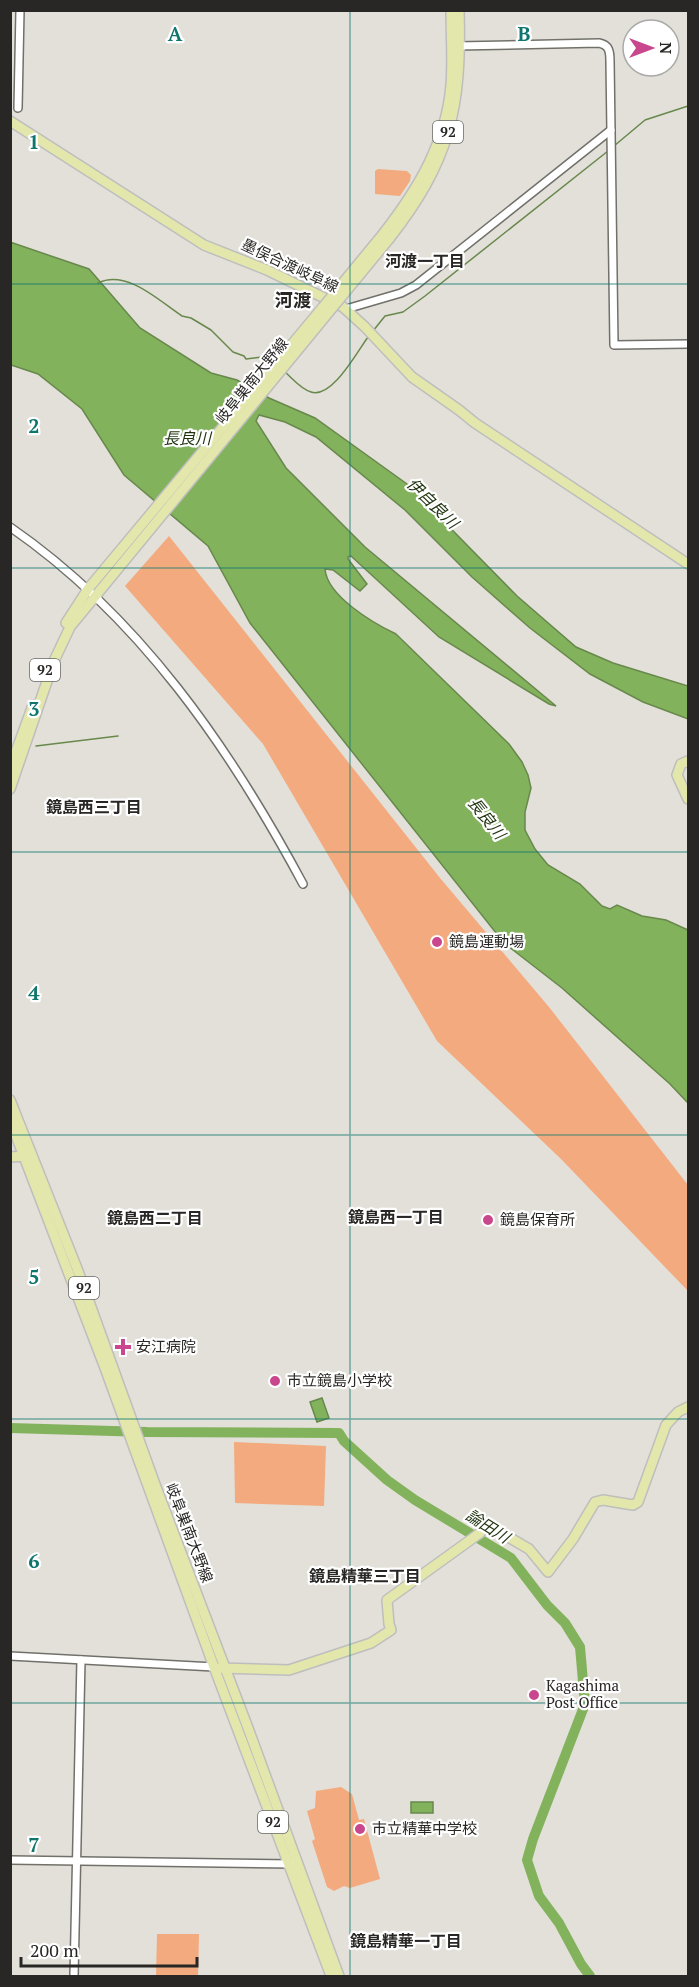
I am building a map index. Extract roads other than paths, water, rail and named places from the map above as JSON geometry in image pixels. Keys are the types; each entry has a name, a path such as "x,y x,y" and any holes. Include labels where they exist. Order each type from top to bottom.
{"main road":[{"name":"岐阜巣南大野線","path":"10,789 55,642 95,589 425,189 446,142 458,86 451,10"},
{"name":"岐阜巣南大野線","path":"456,46 459,10"},
{"name":"墨俣合渡岐阜線","path":"10,121 204,245 267,270 346,309 412,377 475,423 688,564"},
{"name":"岐阜巣南大野線","path":"10,768 24,741"},
{"path":"688,761 681,764 677,775 688,799"},
{"name":"岐阜巣南大野線","path":"10,1100 28,1155 292,1864 331,1977"},
{"path":"10,1120 21,1148 28,1155"},
{"path":"10,1148 21,1148"},
{"path":"10,1157 28,1155"},
{"path":"219,1668 289,1670 370,1643 391,1630 387,1600 477,1535 486,1524 529,1549 548,1572 573,1539 595,1502 603,1500 633,1505 638,1502 666,1425 678,1412 688,1407"},
{"name":"岐阜巣南大野線","path":"292,1864 339,1977"}],"street":[{"path":"18,108 20,10"},
{"path":"456,46 605,44 610,61 614,345 688,344"},
{"path":"346,309 401,293 416,285 601,138 611,134"},
{"path":"10,528 95,589 149,652 229,757 264,812 303,884"},
{"path":"10,1656 219,1668"},
{"path":"74,1977 81,1660"},
{"path":"10,1860 292,1864"}],"water":[{"name":"長良川","path":"10,242 89,269 140,328 211,373 237,380 269,398 315,418 407,484 517,596 576,647 613,663 688,686 688,719 643,702 590,674 530,628 472,577 405,510 316,437 285,422 259,415 256,421 286,468 365,547 556,706 549,704 439,637 351,556 348,559 367,584 360,591 333,570 325,569 328,579 342,599 364,616 396,634 509,744 522,762 531,788 525,812 525,830 535,849 548,865 580,884 602,906 610,909 617,905 642,916 666,920 688,930 688,1103 670,1084 562,988 504,943 250,623 208,546 124,475 82,409 38,374 11,365"},
{"path":"322,1398 329,1418 317,1422 310,1402"},
{"path":"411,1802 433,1802 433,1813 411,1813"}],"waterway":[{"path":"614,146 645,120 688,106"},
{"path":"373,331 385,316 403,312 425,296 608,151"},
{"path":"98,283 109,280 131,283 153,295 182,316 191,318 211,330 233,352 246,359 262,357 273,360"},
{"path":"285,372 304,389 319,392 335,382 368,337"},
{"path":"36,746 118,736"},
{"name":"論田川","path":"10,1428 147,1432 339,1433 344,1441 387,1480 415,1500 511,1558 547,1605 565,1623 580,1647 585,1704 527,1860 539,1896 559,1923 590,1976"}],"place":[{"name":"鏡島運動場","path":"437,942"},
{"name":"鏡島保育所","path":"488,1220"},
{"name":"安江病院","path":"123,1347"},
{"name":"市立鏡島小学校","path":"275,1381"},
{"name":"Kagashima Post Office","path":"534,1695"},
{"name":"市立精華中学校","path":"360,1829"}],"district":[{"name":"河渡一丁目","path":"425,261"},
{"name":"河渡","path":"293,301"},
{"name":"鏡島西三丁目","path":"94,807"},
{"name":"鏡島西一丁目","path":"396,1217"},
{"name":"鏡島西二丁目","path":"155,1218"},
{"name":"鏡島精華三丁目","path":"365,1576"},
{"name":"鏡島精華一丁目","path":"406,1941"}],"water label":[{"name":"伊自良川","path":"433,503"}]}
